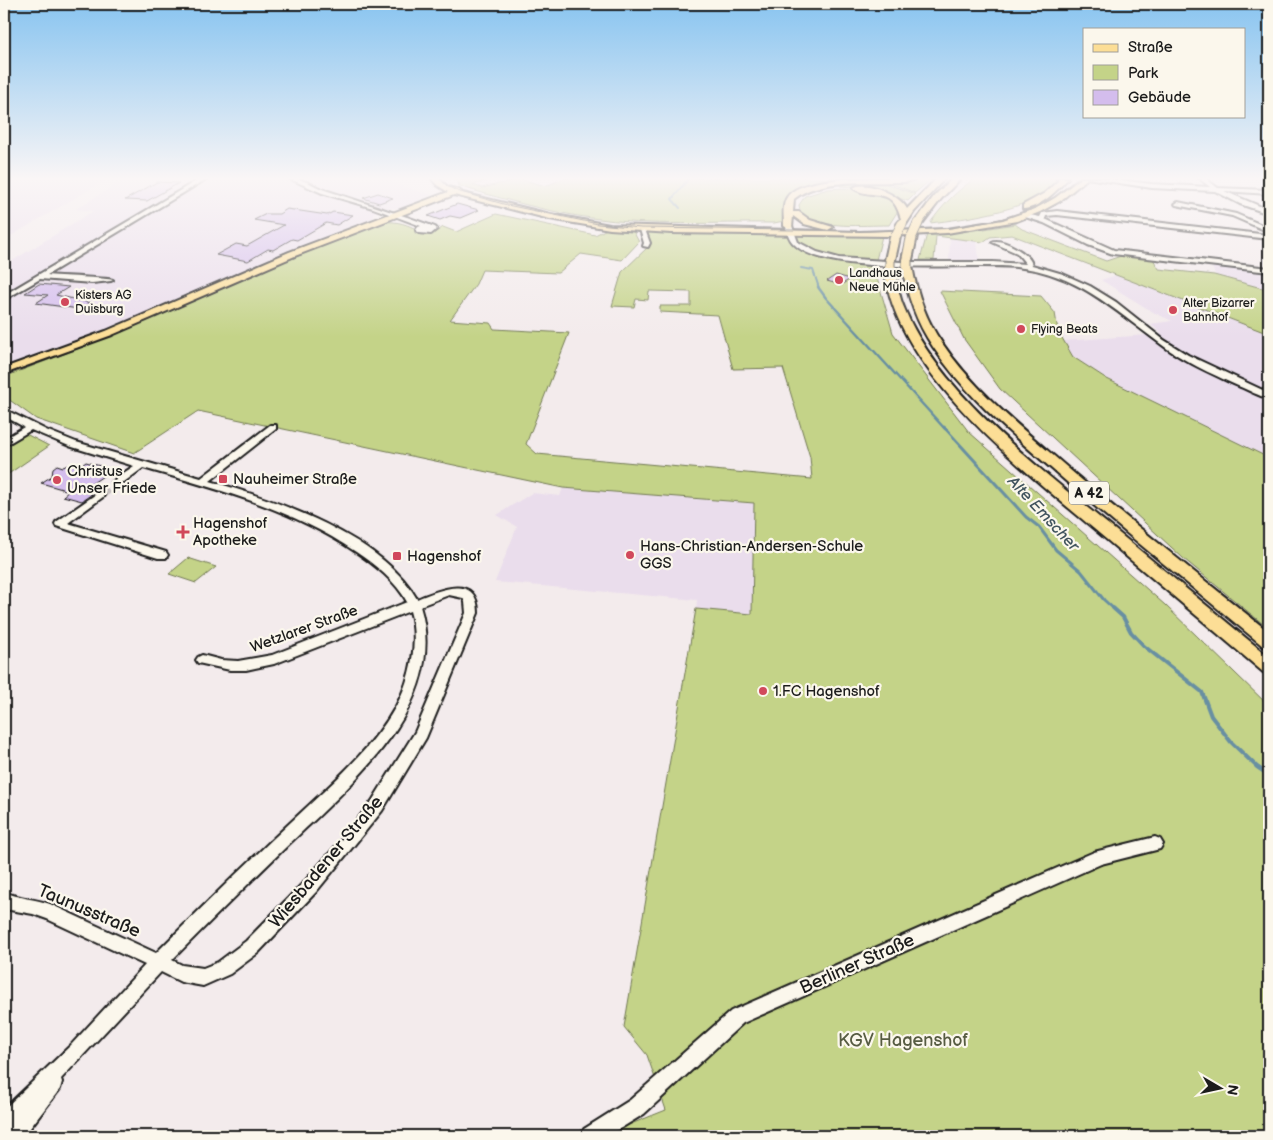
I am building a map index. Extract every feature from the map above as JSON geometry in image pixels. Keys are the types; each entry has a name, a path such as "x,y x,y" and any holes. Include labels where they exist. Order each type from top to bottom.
{"highway":[{"name":"A 42","path":"899,231 890,263 895,296 908,328 931,363 959,396 992,431 1062,493 1269,667"},
{"name":"A 42","path":"914,231 907,263 913,299 927,328 950,362 1014,429 1082,488 1269,641"}],"main road":[{"path":"4,371 109,333 292,254 351,231"},
{"path":"828,231 872,234 918,231"}],"street":[{"path":"4,298 116,231"},
{"path":"642,231 647,243 646,246"},
{"path":"793,231 795,242 812,252 824,256 861,262 993,263 1029,266 1054,272 1090,288 1110,300 1178,353 1223,377 1269,396"},
{"path":"1065,231 1090,244 1118,253 1269,270"},
{"path":"1211,231 1269,238"},
{"path":"995,242 1023,255 1029,262 1029,266"},
{"path":"39,277 92,281 108,280"},
{"path":"4,412 30,427 85,448 203,481 275,505 350,542 392,574 414,604 418,622 419,647 416,674 407,698 373,750 349,776 158,963 77,1051 4,1122"},
{"path":"4,443 30,427"},
{"path":"203,481 273,427"},
{"path":"120,480 142,464"},
{"path":"99,495 60,524 162,555"},
{"name":"Wiesbadener Straße","path":"158,963 181,973 203,977 224,968 252,947 310,887 377,806 421,734 472,613 473,603 464,592 454,591 433,596 414,604"},
{"name":"Wetzlarer Straße","path":"202,660 218,665 247,666 274,659 414,604"},
{"name":"Berliner Straße","path":"591,1136 637,1107 737,1016 1099,857 1155,844"},
{"name":"Taunusstraße","path":"4,900 9,903 33,906 50,912 158,963"},
{"path":"12,1136 77,1051"}],"shaded area":[{"path":"4,231 19,231 4,240"},
{"path":"60,231 341,231 261,263 112,327 4,366 4,266"},
{"path":"950,237 977,240 979,261 949,260"},
{"path":"1211,265 1269,272 1269,290 1216,276"},
{"path":"1116,275 1269,334 1269,458 1107,379 1073,357 1063,341 1162,334 1150,324 1172,321 1153,312 1101,280"},
{"name":"Hans-Christian-Andersen-Schule GGS","path":"563,488 754,503 752,614 696,609 697,600 495,582 517,527 497,515 532,493 560,496"}],"green space":[{"name":"KGV Hagenshof","path":"360,231 415,231 415,233 426,235 437,231 577,231 595,235 603,231 633,231 639,242 622,260 581,254 558,273 482,270 476,284 450,320 490,323 494,329 569,333 526,444 537,454 812,479 810,457 783,368 733,369 718,315 660,312 660,306 691,306 691,292 649,291 648,300 636,299 634,307 612,306 622,272 650,245 645,232 882,236 874,268 893,333 969,432 1165,605 1269,706 1269,1136 601,1136 666,1110 647,1055 624,1027 696,609 752,614 754,503 563,488 198,411 134,453 36,419 4,396 4,377 121,332 268,268"},
{"path":"959,231 1028,231 1106,261 1121,256 1153,259 1159,269 1214,275 1269,290 1269,334 1012,235 990,237 983,242 936,236 934,260 920,260 927,234"},
{"path":"940,291 1041,296 1055,313 1058,331 1073,357 1107,379 1269,458 1269,629 1184,559 1000,389 964,339"},
{"path":"24,433 49,446 4,477 4,446"},
{"path":"188,558 216,567 196,583 169,574"}],"building":[{"path":"273,231 312,231 297,240 292,239 273,250 268,249 248,261 216,255 236,244 247,246"},
{"name":"Landhaus Neue Mühle","path":"836,275 850,279 841,285 827,281"},
{"path":"39,284 69,287 56,295 91,303 79,309 36,303 48,295 25,293"},
{"name":"Christus Unser Friede","path":"86,462 107,468 103,471 109,472 81,491 92,494 82,501 63,496 69,491 41,483 52,476 53,468 57,465 63,467 71,464 79,467"}],"waterway":[{"name":"Alte Emscher","path":"801,268 813,270 819,288"},
{"name":"Alte Emscher","path":"818,287 945,429"},
{"name":"Alte Emscher","path":"944,427 1026,517 1039,527 1056,550 1081,571 1104,600 1115,610"},
{"name":"Alte Emscher","path":"1113,608 1123,617 1131,632 1144,646 1202,692 1211,716 1231,742 1257,767 1269,775"}],"tunnel":[{"path":"99,495 120,480"}],"place":[{"name":"Landhaus Neue Mühle","path":"839,280"},
{"name":"Kisters AG Duisburg","path":"65,302"},
{"name":"Alter Bizarrer Bahnhof","path":"1173,310"},
{"name":"Flying Beats","path":"1021,329"},
{"name":"Nauheimer Straße","path":"223,479"},
{"name":"Christus Unser Friede","path":"57,480"},
{"name":"Hagenshof Apotheke","path":"183,532"},
{"name":"Hans-Christian-Andersen-Schule GGS","path":"630,555"},
{"name":"Hagenshof","path":"397,556"},
{"name":"1.FC Hagenshof","path":"763,691"}]}
